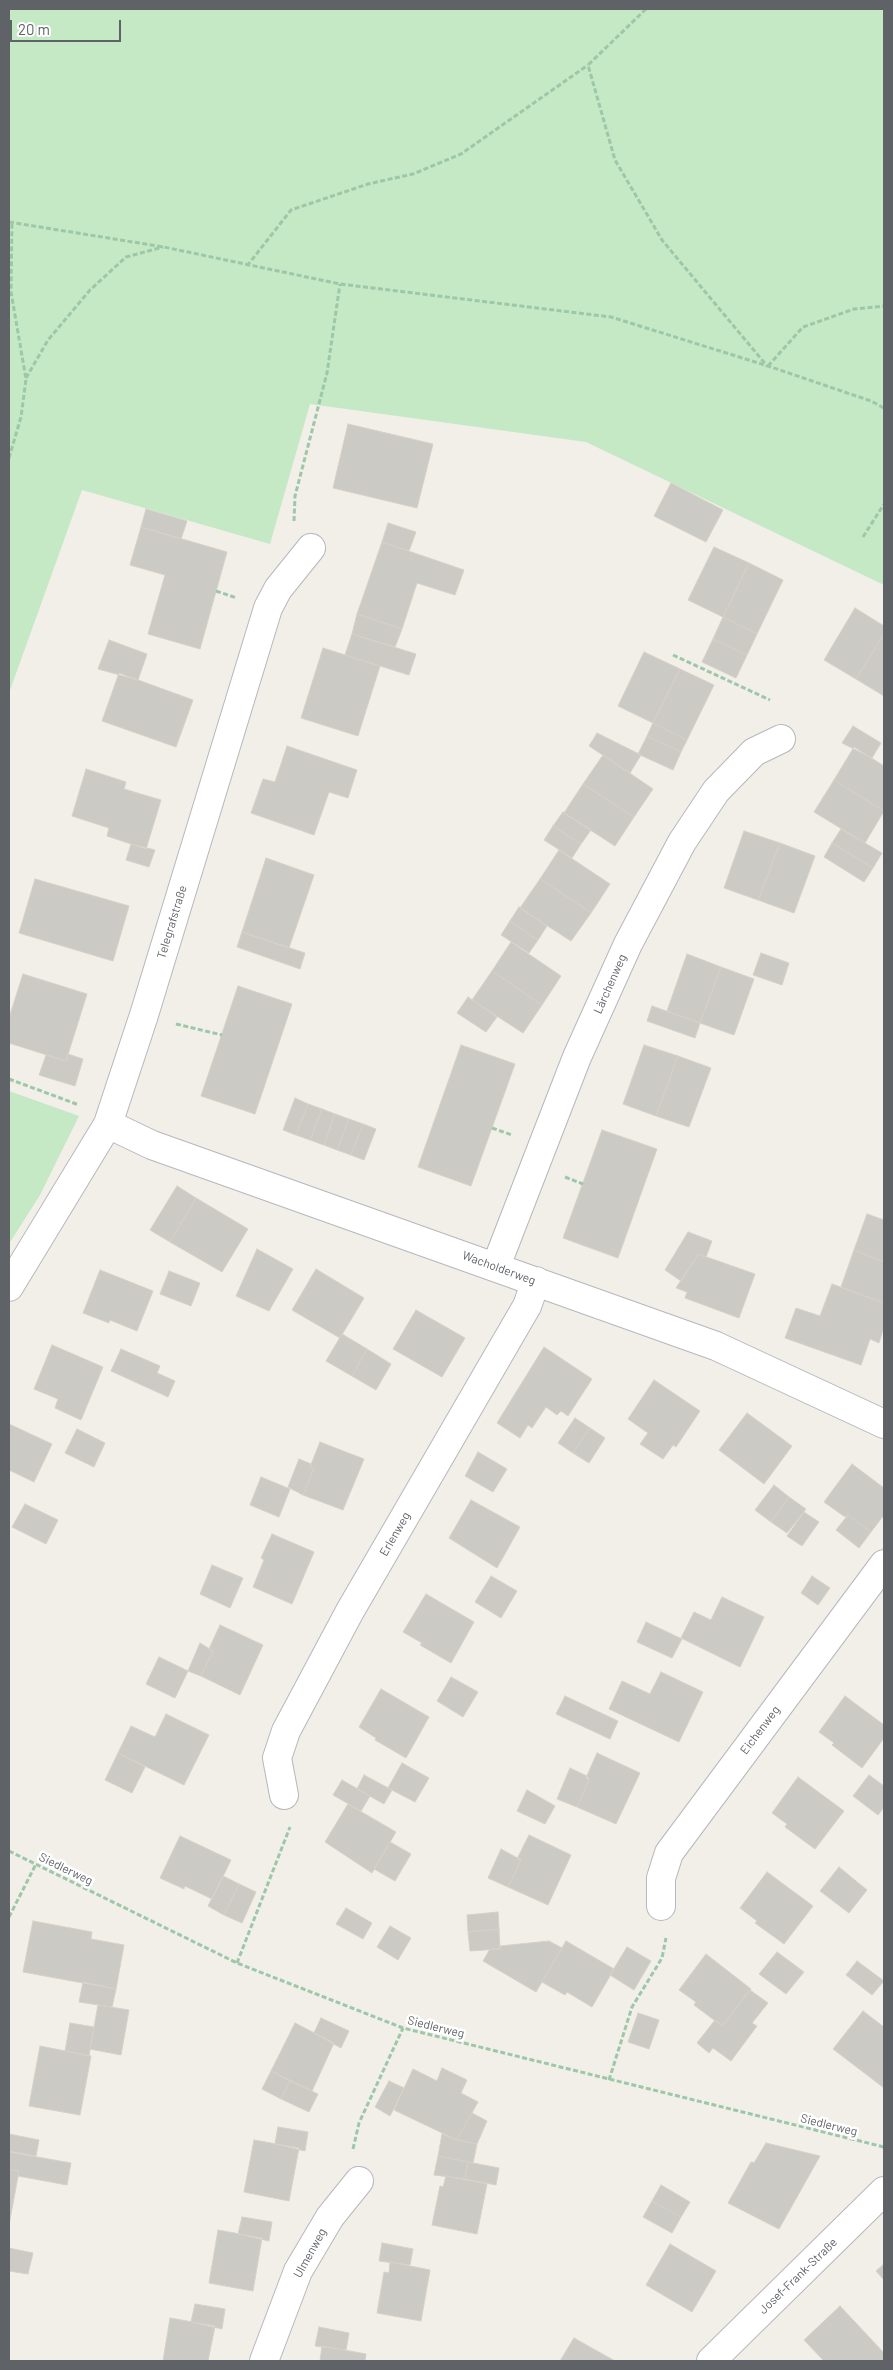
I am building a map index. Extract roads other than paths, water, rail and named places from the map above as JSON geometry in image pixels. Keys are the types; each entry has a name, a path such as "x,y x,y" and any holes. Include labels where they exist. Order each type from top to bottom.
{"street":[{"name":"Telegrafstraße","path":"9,1287 108,1124 144,1016 268,608 278,589 311,548"},
{"name":"Lärchenweg","path":"496,1266 577,1057 628,944 682,842 716,791 754,752 781,739"},
{"name":"Wacholderweg","path":"108,1124 152,1145 496,1266 716,1346 884,1424"},
{"name":"Erlenweg","path":"284,1794 278,1758 286,1731 350,1611 527,1306 536,1281"},
{"name":"Eichenweg","path":"661,1906 661,1878 669,1853 884,1564"},
{"name":"Ulmenweg","path":"264,2361 298,2271 330,2217 359,2181"},
{"name":"Josef-Frank-Straße","path":"711,2361 884,2191"}]}
